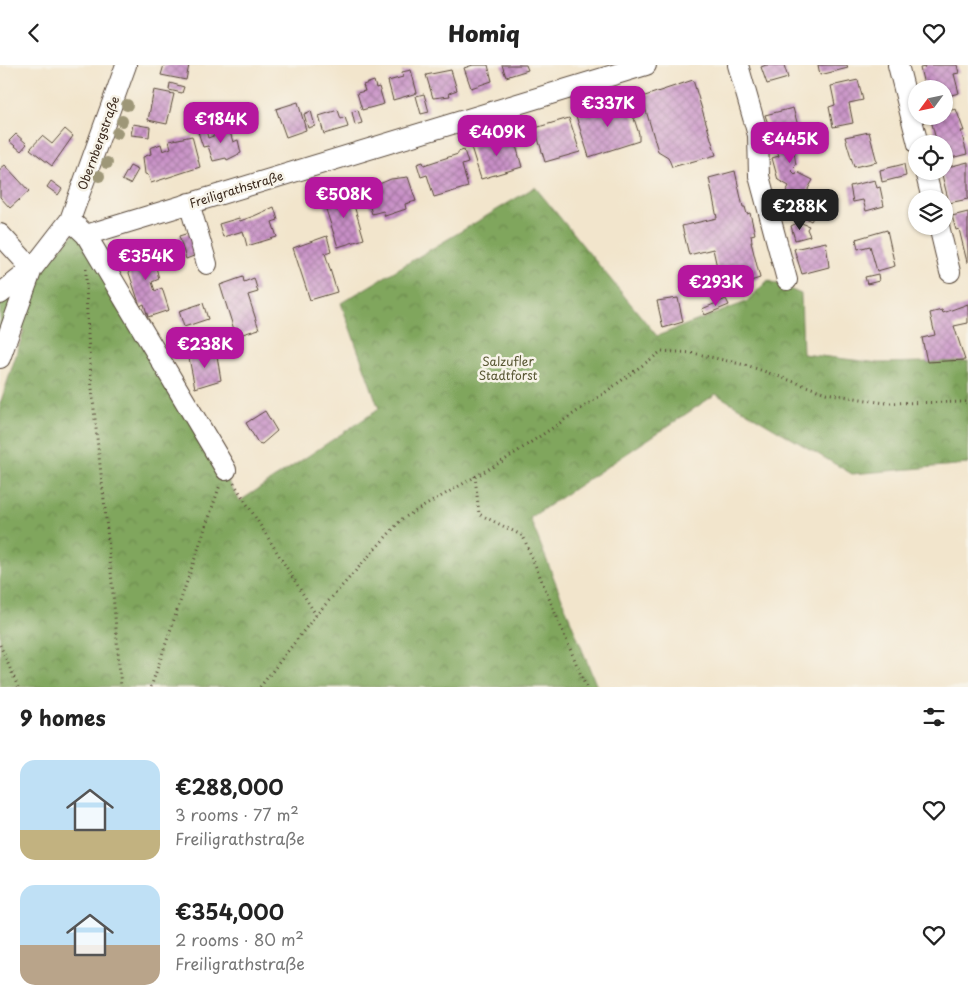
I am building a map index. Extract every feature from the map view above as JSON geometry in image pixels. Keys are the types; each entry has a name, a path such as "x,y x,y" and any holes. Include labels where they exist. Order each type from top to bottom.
{"street":[{"name":"Obernbergstraße","path":"32,269 70,220 126,65"},
{"name":"Freiligrathstraße","path":"86,235 595,72 646,65"},
{"path":"738,65 758,135 759,177 787,280"},
{"path":"898,65 916,135"},
{"path":"189,203 207,264"},
{"path":"70,220 86,235 226,470"},
{"path":"0,234 32,269"},
{"path":"941,235 950,271"},
{"path":"0,294 32,269"},
{"path":"0,358 32,269"}],"path":[{"path":"86,265 86,314 91,395 105,508 121,687"},
{"path":"260,687 316,615 402,519 506,459 603,395 662,351 693,353 749,366 826,393 884,403 968,402"},
{"path":"226,470 316,615"},
{"path":"151,687 226,470"},
{"path":"475,476 479,514 523,536 586,687"},
{"path":"0,645 18,687"}],"green space":[{"name":"Salzufler Stadtforst","path":"535,187 657,336 746,302 768,280 801,294 803,354 879,363 968,361 968,464 852,474 716,394 530,518 597,687 0,687 0,404 24,331 15,313 0,358 0,303 39,272 76,231 240,501 379,409 341,303"}],"building":[{"path":"164,65 189,65 186,80 161,75"},
{"path":"473,65 488,65 492,81 471,88 464,68"},
{"path":"502,65 526,65 528,70 506,77"},
{"path":"766,65 784,65 788,78 767,84 761,67"},
{"path":"818,65 847,65 848,68 820,75"},
{"path":"924,65 957,65 959,73 954,74 959,93 953,95 953,80 923,80 920,68 925,67"},
{"path":"411,70 417,93 393,100 388,81 403,77 402,72"},
{"path":"451,70 457,90 449,93 450,96 433,98 426,75"},
{"path":"693,80 716,155 672,167 668,157 658,151 642,97"},
{"path":"858,80 863,100 849,103 853,123 833,127 829,107 835,105 831,86"},
{"path":"374,81 376,88 379,87 384,104 362,110 357,93 365,91 363,85"},
{"path":"170,83 184,87 182,93 169,90"},
{"path":"154,90 174,94 167,124 148,120"},
{"path":"424,94 429,112 421,114 416,96"},
{"path":"628,100 639,134 639,141 589,157 576,116"},
{"path":"298,102 306,130 286,137 276,109"},
{"path":"793,108 801,136 792,138 796,165 791,170 796,175 797,172 813,180 808,189 811,201 820,206 811,221 780,203 789,186 778,180 772,158 779,156 765,115"},
{"path":"956,109 964,131 961,131 967,154 953,158 953,135 935,135 932,125 953,125 953,110"},
{"path":"338,110 341,119 345,117 348,127 324,134 319,116"},
{"path":"358,110 362,123 355,125 352,112"},
{"path":"311,111 315,126 308,128 304,114"},
{"path":"569,118 580,152 545,162 535,128"},
{"path":"133,124 150,127 149,137 131,135"},
{"path":"228,125 233,142 238,140 241,153 227,160 226,158 213,161 208,146 203,147 198,132 206,130 208,138 216,135 214,129"},
{"path":"65,129 73,136 52,166 30,149 42,136 52,144"},
{"path":"869,132 877,162 854,167 845,137"},
{"path":"16,134 27,144 21,151 9,141"},
{"path":"513,135 522,167 481,179 471,147"},
{"path":"192,136 200,167 151,183 148,175 145,174 143,157 151,154 150,148 161,144 163,151 171,148 169,141"},
{"path":"464,150 468,163 462,165 468,187 434,197 427,175 421,177 417,164 423,162 424,165 458,154 458,152"},
{"path":"968,162 968,199 953,202 953,190 946,190 943,180 953,180 953,166"},
{"path":"904,164 906,176 882,182 880,170"},
{"path":"5,165 29,191 10,208 0,197 0,169"},
{"path":"130,166 138,170 130,184 122,180"},
{"path":"735,171 743,207 745,207 747,214 750,213 755,234 751,235 751,242 760,278 722,290 713,249 689,255 682,226 717,218 709,178"},
{"path":"408,177 416,201 405,204 406,209 385,216 383,211 372,214 365,190 391,179"},
{"path":"875,180 877,188 880,187 884,206 866,211 863,200 853,202 850,186"},
{"path":"51,181 62,189 58,195 47,187"},
{"path":"350,192 364,239 338,247 323,200"},
{"path":"274,207 278,220 272,222 277,237 247,246 243,231 223,237 219,224 239,218 240,221"},
{"path":"968,212 968,262 959,229 956,230 953,216"},
{"path":"799,222 809,226 807,229 810,236 795,240 791,226"},
{"path":"887,230 895,266 877,271 870,246 858,249 856,239"},
{"path":"192,232 199,254 186,259 179,236"},
{"path":"327,236 331,251 325,253 337,292 310,300 293,248"},
{"path":"826,242 829,267 802,274 794,249"},
{"path":"151,247 159,279 152,282 155,291 162,288 169,310 148,317 144,304 140,306 123,255"},
{"path":"878,274 879,281 867,284 865,277"},
{"path":"243,277 244,282 254,278 258,292 248,295 259,329 236,336 220,285"},
{"path":"678,298 683,322 663,328 657,301"},
{"path":"726,299 729,305 705,315 702,309"},
{"path":"203,303 208,319 184,327 179,311"},
{"path":"968,304 968,323 954,326 965,360 927,362 922,338 935,335 930,313 942,310 943,313"},
{"path":"216,350 221,380 195,388 189,358"},
{"path":"265,411 277,431 262,444 258,443 246,423"}]}
